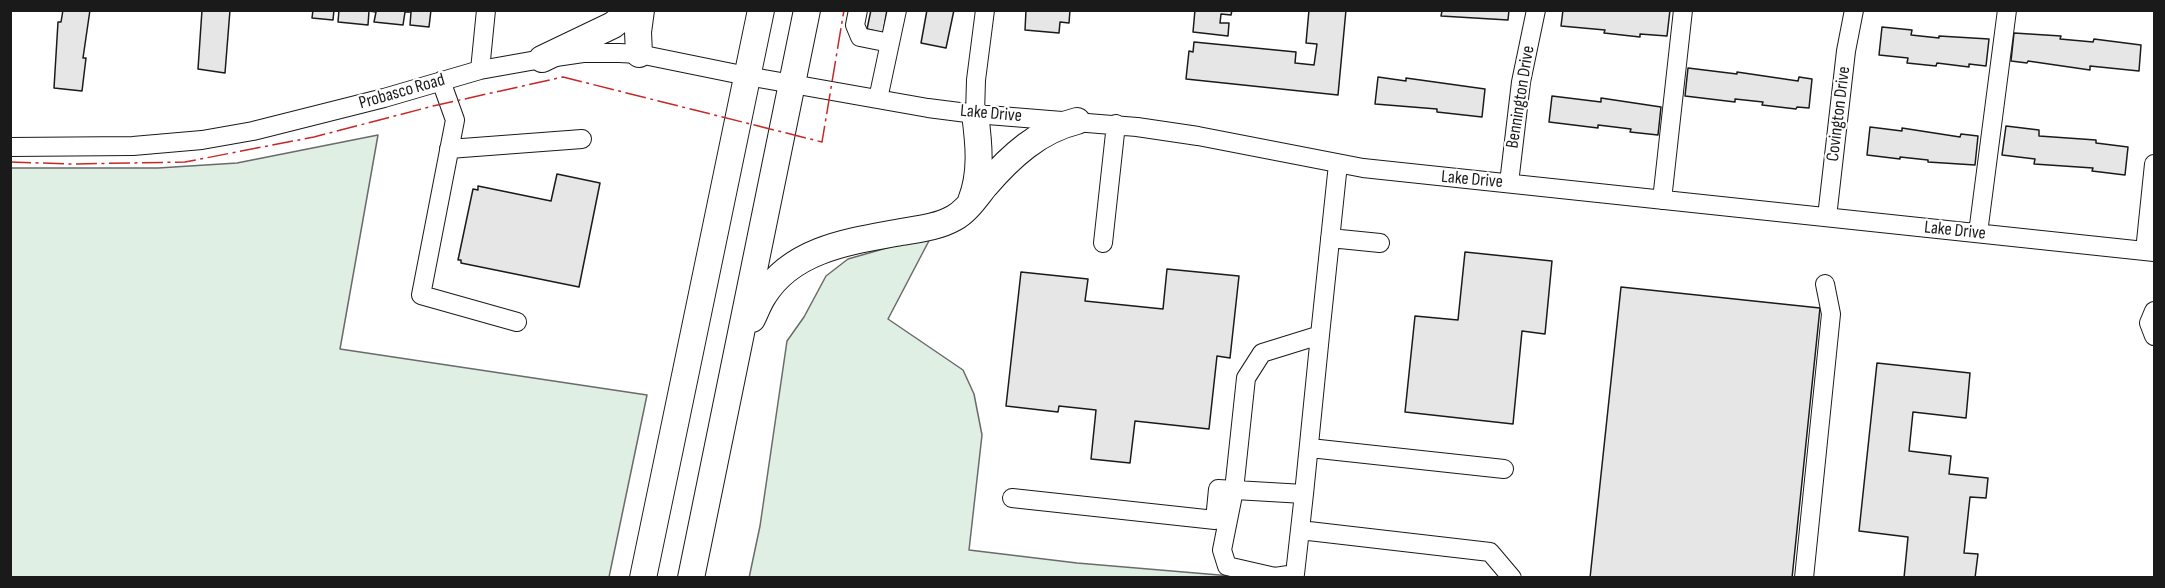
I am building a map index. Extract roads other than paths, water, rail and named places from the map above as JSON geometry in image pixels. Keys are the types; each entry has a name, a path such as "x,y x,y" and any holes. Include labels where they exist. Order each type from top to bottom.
{"highway":[{"path":"542,58 613,25 632,10"},
{"path":"639,54 638,32 641,10"},
{"path":"643,578 761,10"},
{"path":"691,578 807,10"},
{"path":"970,204 976,187 979,160 975,114"},
{"path":"738,350 764,294 782,274 834,245 937,225 954,218 1032,139 1054,128 1077,121"},
{"path":"653,578 662,487"}],"street":[{"path":"480,70 486,10"},
{"path":"858,10 855,25 860,37 890,43"},
{"path":"878,99 897,10"},
{"path":"975,114 976,80 985,10"},
{"name":"Bennington Drive","path":"1509,183 1521,82 1536,10"},
{"path":"1662,200 1683,10"},
{"name":"Covington Drive","path":"1827,217 1846,51 1854,10"},
{"path":"1978,233 2007,10"},
{"name":"Probasco Road","path":"10,147 133,146 202,140 253,132 480,70 542,58 584,53 639,54 793,83"},
{"path":"441,81 454,120 421,295 518,321"},
{"name":"Lake Drive","path":"793,83 975,114 1116,124 1198,136 1338,164 1436,177 2150,252"},
{"path":"1103,243 1116,124"},
{"path":"449,149 582,139"},
{"path":"1320,335 1262,353 1246,378 1234,490 1222,550 1227,566 1275,576 1295,574 1338,164"},
{"path":"2150,252 2154,165"},
{"path":"1330,238 1380,243"},
{"path":"1803,578 1831,314 1825,284"},
{"path":"2154,311 2149,323 2154,336"},
{"path":"1310,448 1504,468"},
{"path":"1012,498 1215,520 1218,489 1304,494"},
{"path":"1300,530 1490,552 1512,578"}]}
